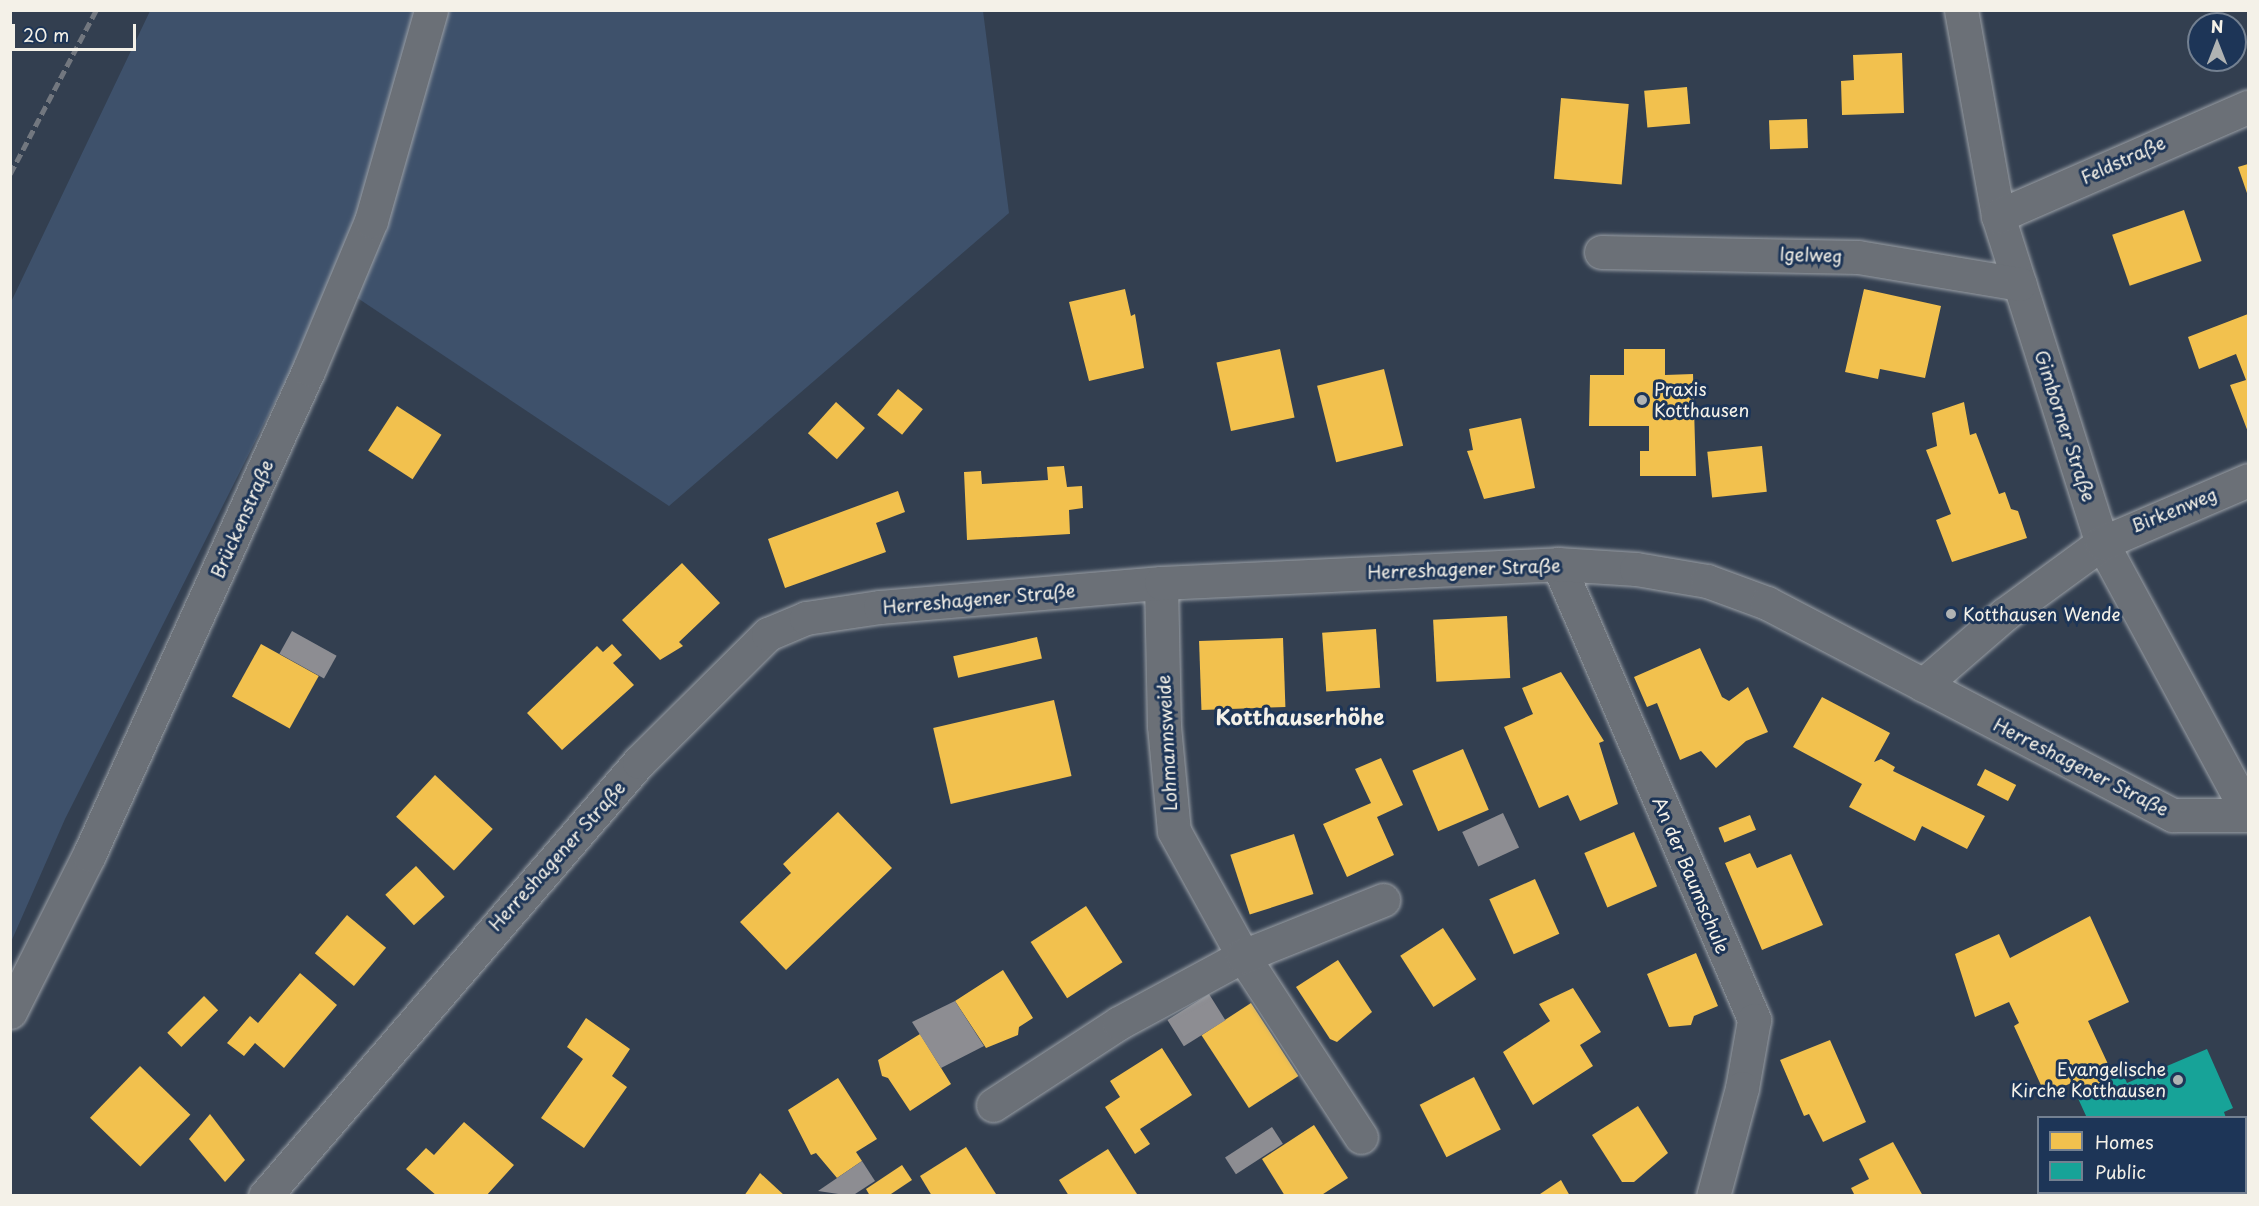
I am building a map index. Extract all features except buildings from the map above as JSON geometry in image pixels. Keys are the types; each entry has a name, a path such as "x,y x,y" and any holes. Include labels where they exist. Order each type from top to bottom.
{"street":[{"name":"Brückenstraße","path":"10,1011 89,855 336,306 371,221 431,10"},
{"name":"Gimborner Straße","path":"1961,10 1998,216 2102,543 2248,814"},
{"name":"Feldstraße","path":"1998,216 2248,107"},
{"name":"Igelweg","path":"1601,252 1858,257 2020,284"},
{"name":"Birkenweg","path":"2102,543 2248,480"},
{"path":"1923,685 2005,614 2102,543"},
{"name":"Herreshagener Straße","path":"265,1196 592,815 768,634 806,618 880,607 1161,583 1558,564 1707,581 1767,603 2173,815 2248,814"},
{"name":"An der Baumschule","path":"1558,564 1754,1020 1742,1088 1713,1196"},
{"name":"Lohmannsweide","path":"1161,583 1164,726 1174,831 1243,956 1361,1137"},
{"path":"993,1105 1119,1023 1243,956 1383,900"}],"shaded area":[{"path":"150,11 983,11 1009,213 669,506 335,283 65,819 11,942 11,302"}],"railway":[{"path":"10,174 96,10"}],"place":[{"name":"Praxis Kotthausen","path":"1642,400"},
{"name":"Kotthausen Wende","path":"1951,614"},
{"name":"Evangelische Kirche Kotthausen","path":"2178,1080"}],"district":[{"name":"Kotthauserhöhe","path":"1300,716"}]}
